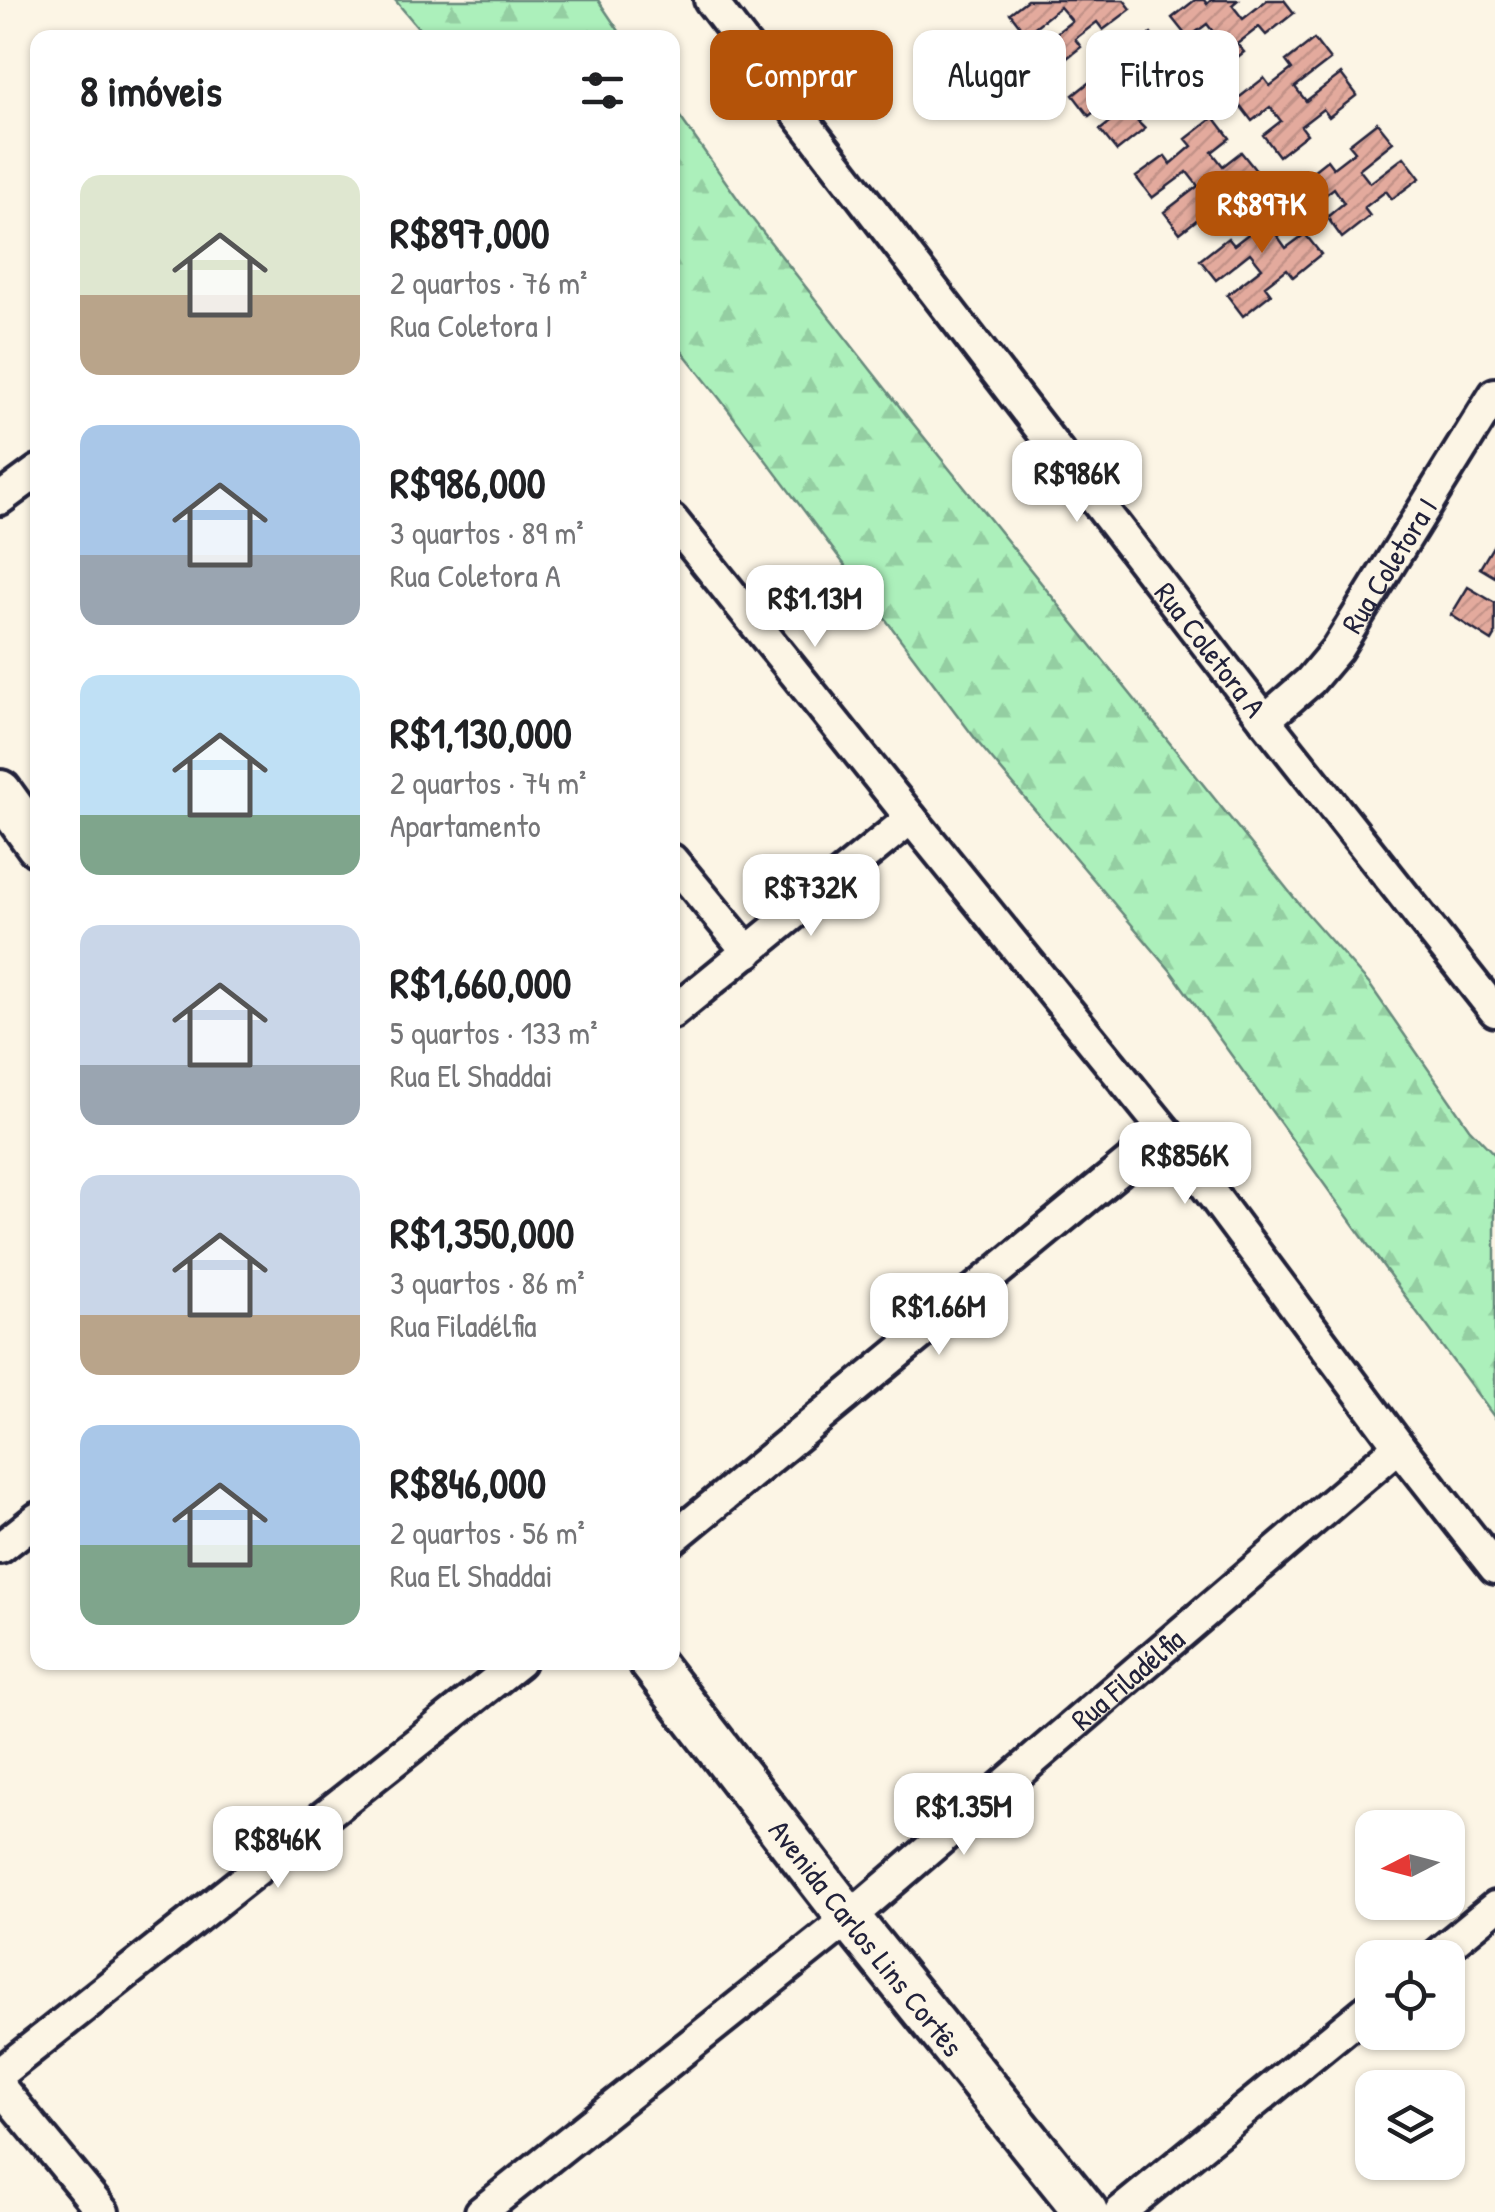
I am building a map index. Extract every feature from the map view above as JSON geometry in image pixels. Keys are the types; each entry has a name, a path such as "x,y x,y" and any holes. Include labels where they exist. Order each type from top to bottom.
{"street":[{"name":"Rua Coletora A","path":"710,0 1495,1011"},
{"name":"Rua Coletora I","path":"1266,720 1310,681 1338,649 1495,394"},
{"path":"0,499 30,477"},
{"path":"680,530 1166,1132 1495,1568"},
{"path":"0,792 30,834"},
{"path":"680,1007 911,818"},
{"path":"680,870 748,952"},
{"path":"680,1531 1166,1132"},
{"name":"Rua Filadélfia","path":"481,2212 848,1918 1400,1446"},
{"path":"0,1548 30,1524"},
{"path":"0,2073 509,1670"},
{"name":"Avenida Carlos Lins Cortês","path":"657,1670 848,1918 1086,2212"},
{"path":"1455,1940 1495,1907"},
{"path":"1120,2212 1355,2020"},
{"path":"0,2087 103,2212"}],"green space":[{"path":"395,0 598,0 618,30 420,30"},
{"path":"680,117 750,216 911,421 1304,910 1370,985 1469,1128 1495,1155 1495,1418 1170,970 980,745 680,349"}],"building":[{"path":"1027,0 1124,0 1131,9 1103,30 1097,22 1086,30 1075,39 1081,47 1066,59 1066,30 1060,30 1072,21 1060,7 1031,30 1023,30 1010,13"},
{"path":"1195,0 1207,4 1211,0 1238,0 1232,5 1243,19 1267,0 1284,0 1294,13 1266,35 1259,27 1239,42 1239,30 1212,30 1207,24 1199,30 1182,30 1172,18"},
{"path":"1314,39 1330,60 1295,87 1306,101 1341,74 1357,95 1329,117 1323,109 1301,126 1307,134 1279,156 1263,135 1281,121 1270,107 1252,121 1239,104 1239,98 1264,78 1270,86 1292,69 1286,61"},
{"path":"1086,85 1086,112 1073,95"},
{"path":"1113,120 1140,120 1138,122 1145,129 1117,151 1100,130"},
{"path":"1210,120 1216,120 1230,138 1212,152 1223,166 1241,152 1258,173 1230,195 1223,187 1202,204 1208,211 1180,233 1164,212 1198,186 1187,172 1152,198 1136,177 1165,156 1171,164 1192,146 1186,139"},
{"path":"1377,122 1393,142 1359,169 1370,183 1404,157 1420,178 1392,199 1386,191 1364,208 1370,216 1342,238 1327,217 1344,203 1334,188 1315,203 1299,182 1327,160 1333,168 1355,151 1349,144"},
{"path":"1278,199 1294,219 1276,234 1286,248 1305,234 1321,254 1293,277 1287,269 1265,286 1271,294 1243,316 1227,295 1262,268 1250,253 1216,280 1200,260 1228,238 1234,245 1256,228 1250,220"},
{"path":"1495,543 1495,577 1480,568"},
{"path":"1468,587 1495,603 1492,641 1451,615"}]}
